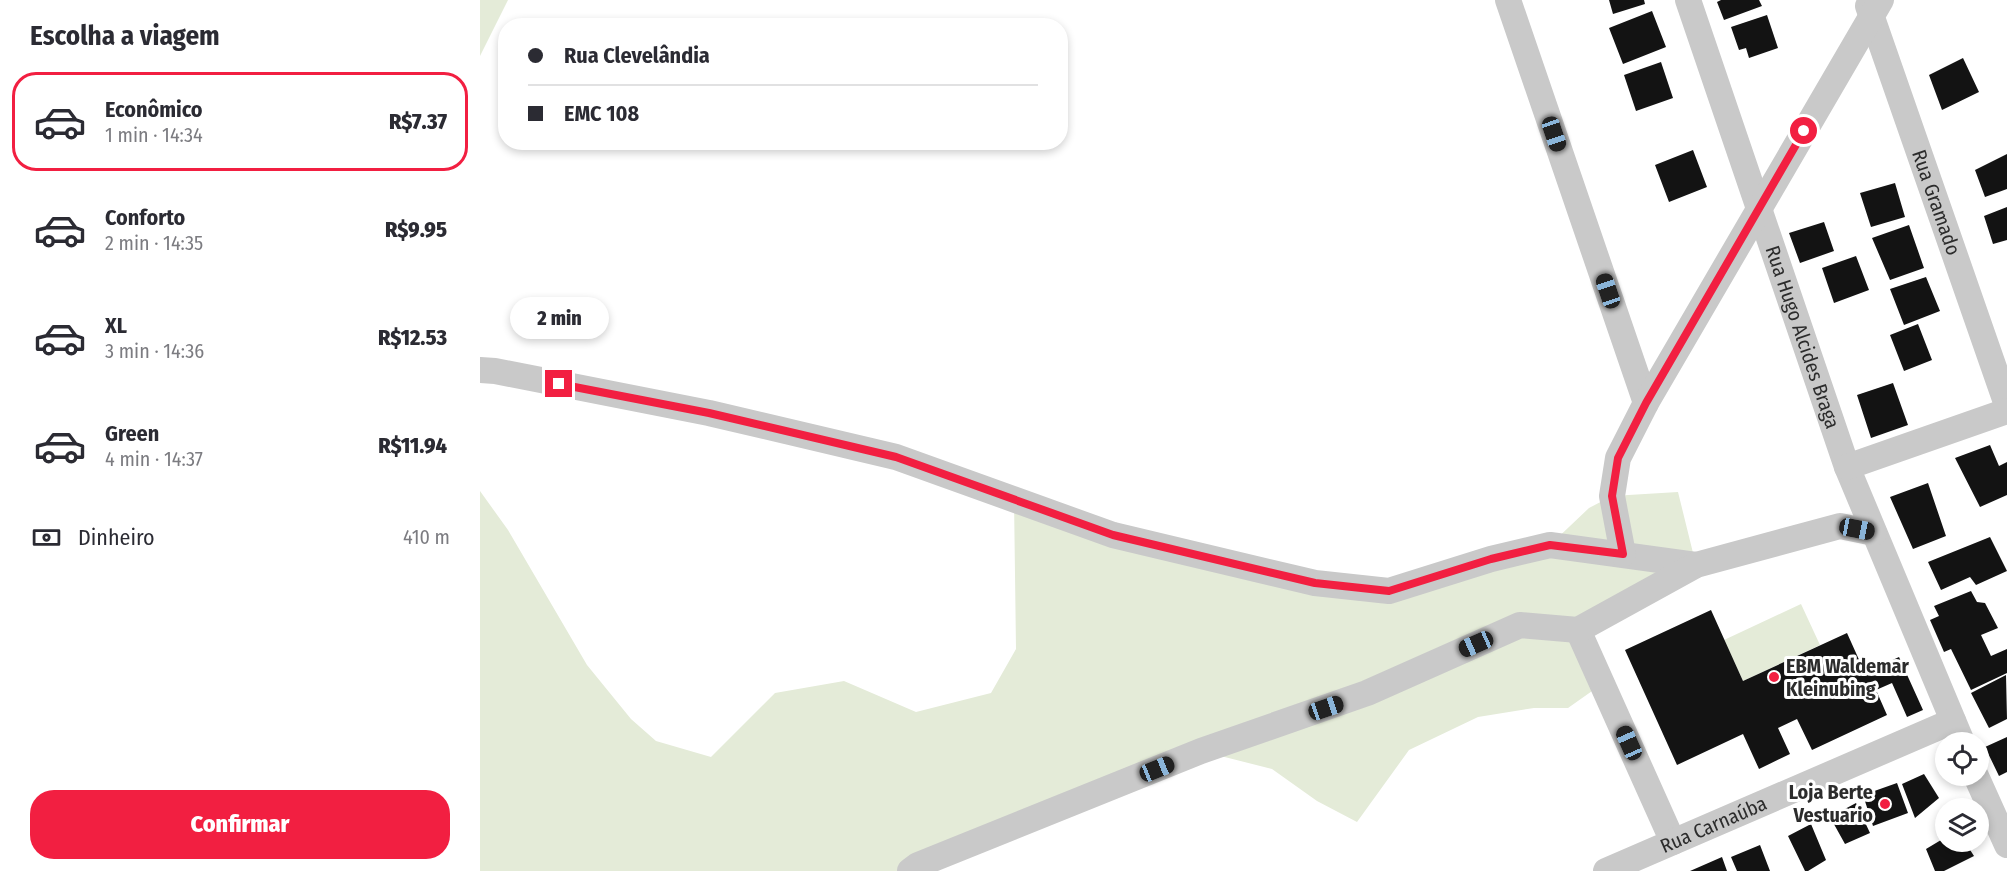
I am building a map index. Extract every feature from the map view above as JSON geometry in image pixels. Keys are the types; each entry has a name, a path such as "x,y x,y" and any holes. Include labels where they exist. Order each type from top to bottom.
{"street":[{"path":"1508,0 1646,403"},
{"name":"Rua Hugo Alcides Braga","path":"1688,0 1847,467 1957,732"},
{"path":"1623,554 1612,496 1618,458 1646,403 1760,208 1872,6"},
{"name":"Rua Gramado","path":"1872,6 2007,405"},
{"path":"480,370 506,373 709,413 896,457 1113,535 1315,583 1389,591 1491,559 1550,545 1696,565"},
{"path":"1847,467 2007,411"},
{"path":"910,871 929,861 1201,751 1367,693 1520,625 1578,630 1696,565 1840,526 1874,532"},
{"path":"1578,630 1673,842"},
{"name":"Rua Carnaúba","path":"1606,871 1673,842 1935,741"},
{"path":"1980,786 2007,845"}],"green space":[{"path":"480,0 508,0 498,18 480,56"},
{"path":"480,491 508,530 587,665 631,719 656,741 711,757 775,693 844,681 916,712 991,693 1016,649 1014,499 1389,591 1550,545 1589,508 1612,496 1678,492 1696,565 1578,630 1602,684 1568,708 1534,708 1478,717 1409,750 1357,822 1317,801 1272,769 1201,751 910,871 480,871"},
{"path":"1801,604 1820,645 1743,681 1724,640"}],"building":[{"path":"1609,0 1644,0 1645,4 1613,14"},
{"path":"1721,0 1759,0 1762,6 1724,20 1717,2"},
{"path":"1652,11 1666,47 1623,64 1609,28"},
{"path":"1767,15 1778,48 1749,58 1746,48 1739,50 1731,27"},
{"path":"1963,58 1979,92 1942,110 1929,75"},
{"path":"1661,62 1673,98 1636,111 1624,75"},
{"path":"1693,150 1707,187 1669,202 1655,165"},
{"path":"2007,154 2007,189 1985,197 1975,170"},
{"path":"1895,183 1905,217 1871,227 1860,193"},
{"path":"2007,207 2007,240 1993,244 1984,216"},
{"path":"1824,222 1834,251 1800,263 1789,233"},
{"path":"1909,225 1924,268 1890,280 1872,238"},
{"path":"1856,256 1869,290 1834,303 1822,268"},
{"path":"1926,277 1940,311 1904,325 1890,289"},
{"path":"1918,324 1932,360 1904,371 1890,335"},
{"path":"1893,383 1908,425 1871,438 1857,395"},
{"path":"1990,445 1999,466 2007,462 2007,495 1980,507 1955,458"},
{"path":"1928,483 1946,536 1913,549 1890,497"},
{"path":"1990,537 2007,571 1976,585 1970,577 1941,590 1928,562"},
{"path":"1971,591 1977,602 1985,603 1998,628 1981,635 1991,656 2007,649 2007,673 1971,690 1951,649 1944,652 1930,620 1939,616 1934,606"},
{"path":"1711,610 1743,681 1847,633 1865,673 1899,657 1923,710 1907,717 1892,683 1876,690 1887,715 1812,750 1797,719 1778,728 1790,754 1759,769 1743,734 1677,765 1625,650"},
{"path":"2006,675 2007,719 1989,728 1971,693"},
{"path":"2007,737 2007,772 1999,776 1989,755 1989,745"},
{"path":"1924,774 1939,798 1935,798 1935,801 1915,818 1902,784"},
{"name":"Loja Berte Vestuario","path":"1897,783 1908,813 1873,826 1863,795"},
{"path":"1856,803 1870,833 1845,844 1830,817"},
{"path":"1811,824 1826,860 1805,871 1788,836"},
{"path":"1935,844 1935,852 1971,852 1974,856 1944,871 1935,871 1926,849"},
{"path":"1760,845 1770,871 1737,871 1731,857"},
{"path":"1722,857 1727,871 1690,871"}],"place":[{"name":"EBM Waldemar Kleinubing","path":"1774,677"},
{"name":"Loja Berte Vestuario","path":"1885,804"}],"route":[{"path":"559,384 709,413 896,457 1113,535 1315,583 1389,591 1491,559 1550,545 1623,554 1612,496 1618,458 1646,403 1804,131"}]}
